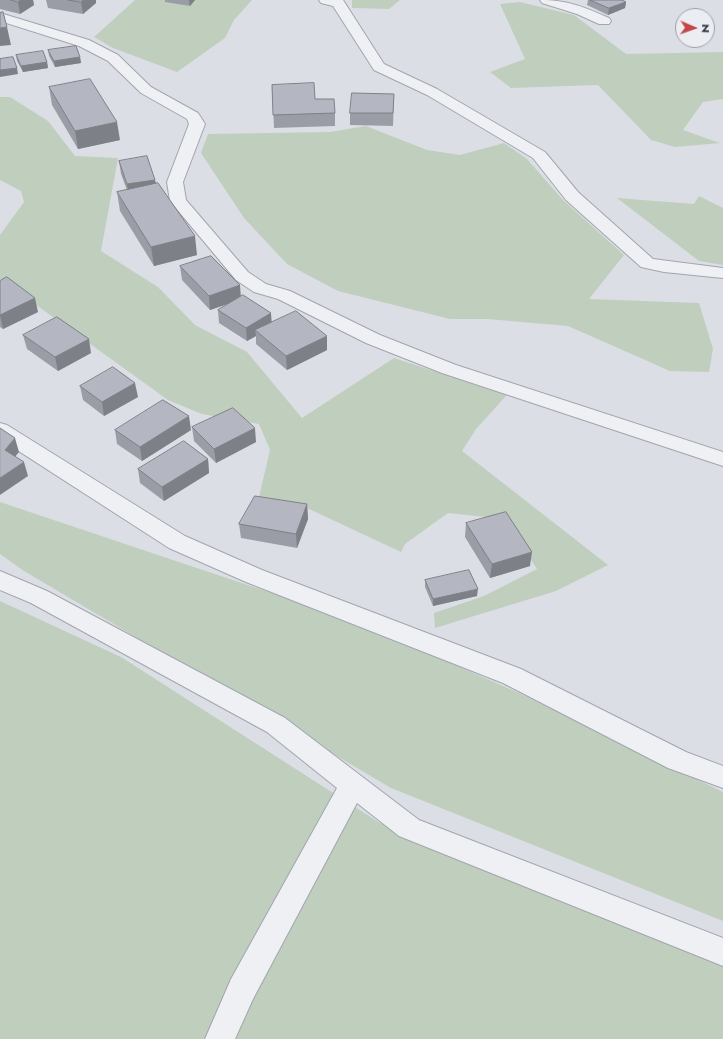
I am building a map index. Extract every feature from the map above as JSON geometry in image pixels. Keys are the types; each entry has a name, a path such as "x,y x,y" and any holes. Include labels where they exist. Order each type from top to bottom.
{"street":[{"path":"326,0 338,4 379,67 432,92 539,155 572,196 647,263 664,267 723,273"},
{"path":"547,0 582,11 604,21"},
{"path":"0,16 84,43 113,58 146,90 193,116 197,124 175,182 178,201 242,276 260,288 284,295 373,339 450,369 723,459"},
{"path":"0,430 176,542 254,576 512,676 677,760 723,777"},
{"path":"0,580 39,597 276,725 409,828 723,952"},
{"path":"220,1039 242,990 353,784"}],"green space":[{"path":"135,0 252,0 234,20 225,38 177,72 113,48 94,37"},
{"path":"352,0 400,0 389,9 352,8"},
{"path":"520,2 574,15 626,54 723,52 723,99 703,102 683,130 720,143 675,147 651,140 598,85 511,88 490,72 525,59 500,4"},
{"path":"0,97 10,97 48,121 75,156 118,158 101,251 158,287 195,325 247,352 302,418 394,358 507,395 476,429 462,451 608,565 556,591 435,628 434,613 484,596 537,569 504,519 448,513 405,544 401,552 307,508 256,510 270,450 259,424 202,414 168,400 0,279 0,235 24,202 21,191 0,180"},
{"path":"366,126 427,150 460,155 504,143 527,159 563,200 624,255 589,299 699,303 713,349 709,372 670,371 568,326 487,319 450,319 338,291 287,264 244,218 201,153 208,134 330,132"},
{"path":"699,196 723,208 723,265 699,261 617,198 694,204"},
{"path":"0,502 358,622 519,693 723,792 723,921 391,788 24,571 0,554"},
{"path":"0,601 121,657 380,823 723,963 723,1039 0,1039"}],"building":[{"path":"68,0 84,0 81,2"},
{"path":"590,0 622,0 626,2 609,8"},
{"path":"3,12 7,27 0,28 0,13"},
{"path":"76,46 80,57 54,61 48,50"},
{"path":"43,51 47,62 21,66 16,55"},
{"path":"13,57 17,68 0,70 0,59"},
{"path":"90,79 117,122 75,131 49,87"},
{"path":"314,83 315,99 334,99 335,113 273,115 272,85"},
{"path":"352,93 394,94 393,113 350,113"},
{"path":"147,156 155,180 127,184 119,161"},
{"path":"158,183 195,236 151,247 117,192"},
{"path":"211,256 240,285 209,296 180,266"},
{"path":"7,277 35,298 0,315 0,281"},
{"path":"243,295 271,313 246,328 218,310"},
{"path":"296,311 327,336 286,356 255,330"},
{"path":"57,317 89,339 55,357 23,335"},
{"path":"113,367 135,383 102,402 80,386"},
{"path":"163,400 189,416 140,447 115,430"},
{"path":"233,408 255,428 214,449 192,427"},
{"path":"0,428 15,438 5,450 24,462 0,478"},
{"path":"184,441 208,459 162,487 138,469"},
{"path":"255,496 307,504 296,534 239,524"},
{"path":"506,512 532,552 492,564 466,523"},
{"path":"469,570 478,589 433,599 425,580"}]}
